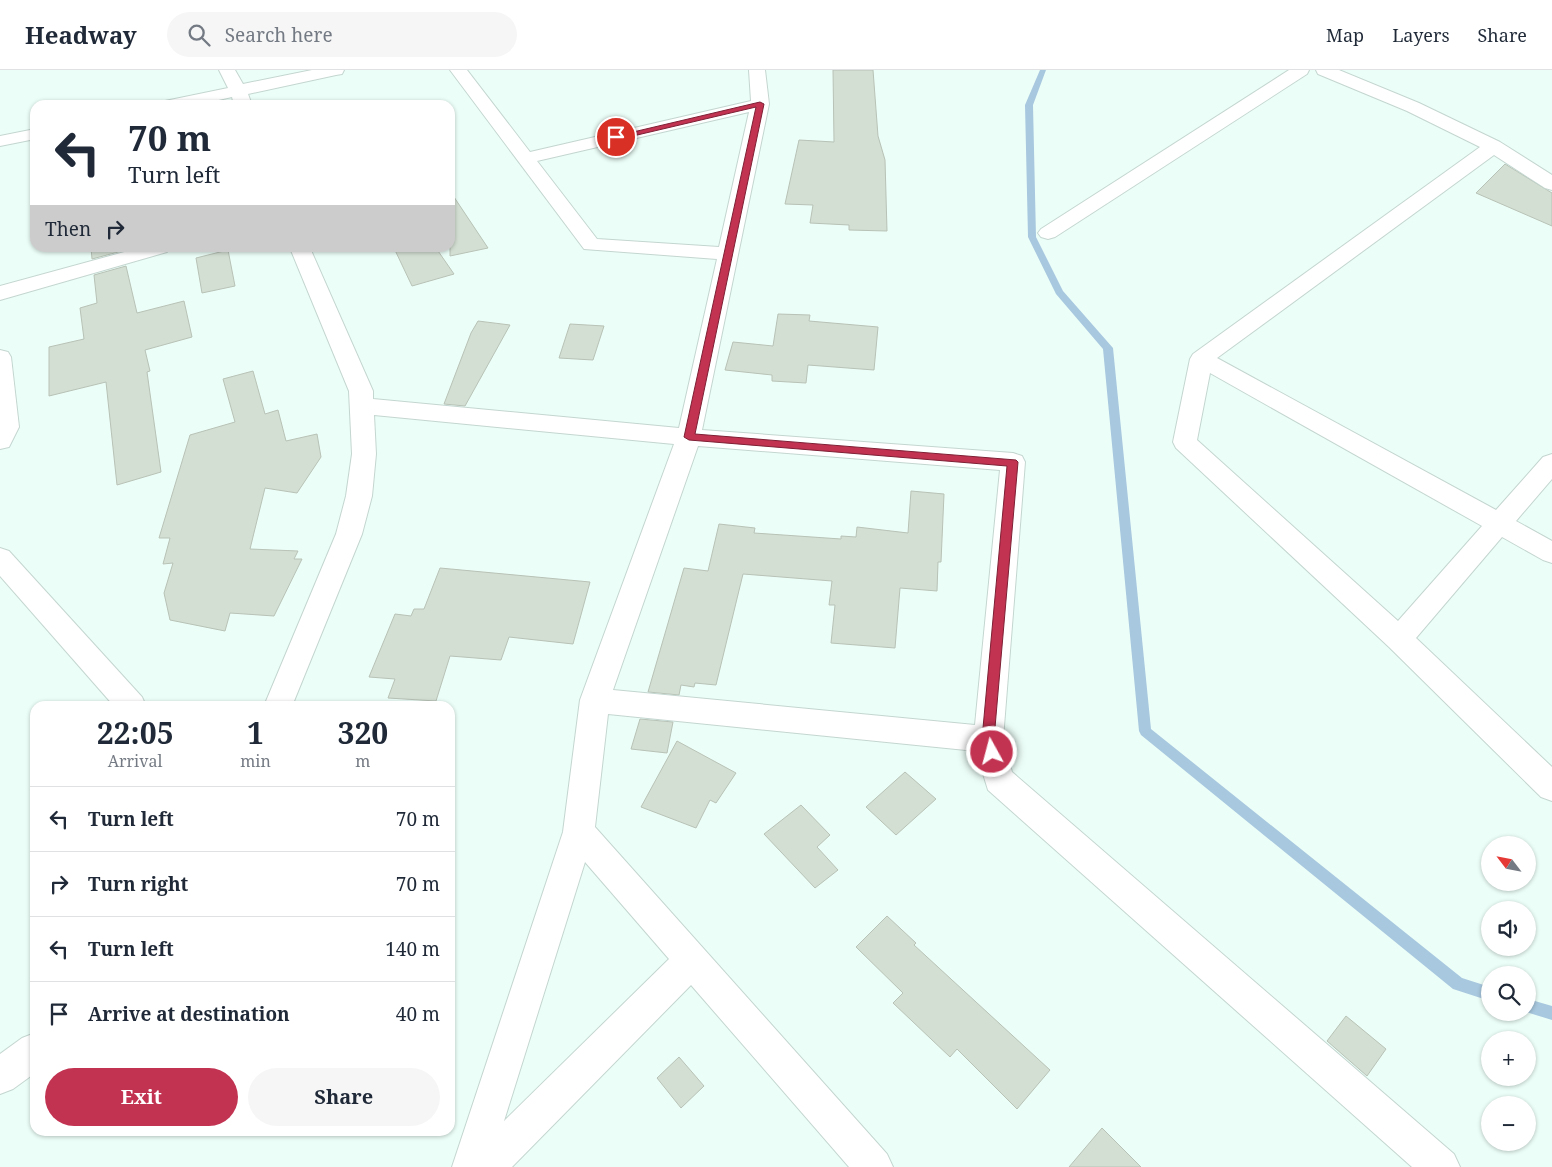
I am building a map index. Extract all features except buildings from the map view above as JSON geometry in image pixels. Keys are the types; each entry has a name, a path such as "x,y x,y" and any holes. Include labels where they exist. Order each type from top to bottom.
{"street":[{"path":"227,70 240,98"},
{"path":"220,100 240,98 336,70"},
{"path":"458,70 591,245 728,254"},
{"path":"471,1167 579,832 595,700 689,437 760,104 757,70"},
{"path":"1048,233 1300,70"},
{"path":"1324,70 1442,119 1514,157 1552,184"},
{"path":"526,158 760,104"},
{"path":"0,141 30,135"},
{"path":"1494,146 1201,360 1185,442 1399,639 1552,787"},
{"path":"0,293 146,252"},
{"path":"280,701 349,534 359,496 364,454 361,391 302,252"},
{"path":"0,358 7,427 0,441"},
{"path":"1201,360 1552,553"},
{"path":"362,406 689,437 1013,462 988,739 1000,780 1441,1167"},
{"path":"1399,639 1552,463"},
{"path":"0,558 128,701"},
{"path":"595,700 988,739"},
{"path":"579,832 874,1167"},
{"path":"484,1167 691,961"},
{"path":"0,1076 30,1055"}],"waterway":[{"path":"1043,70 1029,105 1032,237 1059,292 1108,348 1145,731 1458,984 1481,991"},
{"path":"1536,1008 1552,1013"}],"route":[{"path":"616,137 760,104 689,437 1013,462 988,739 992,752"}]}
